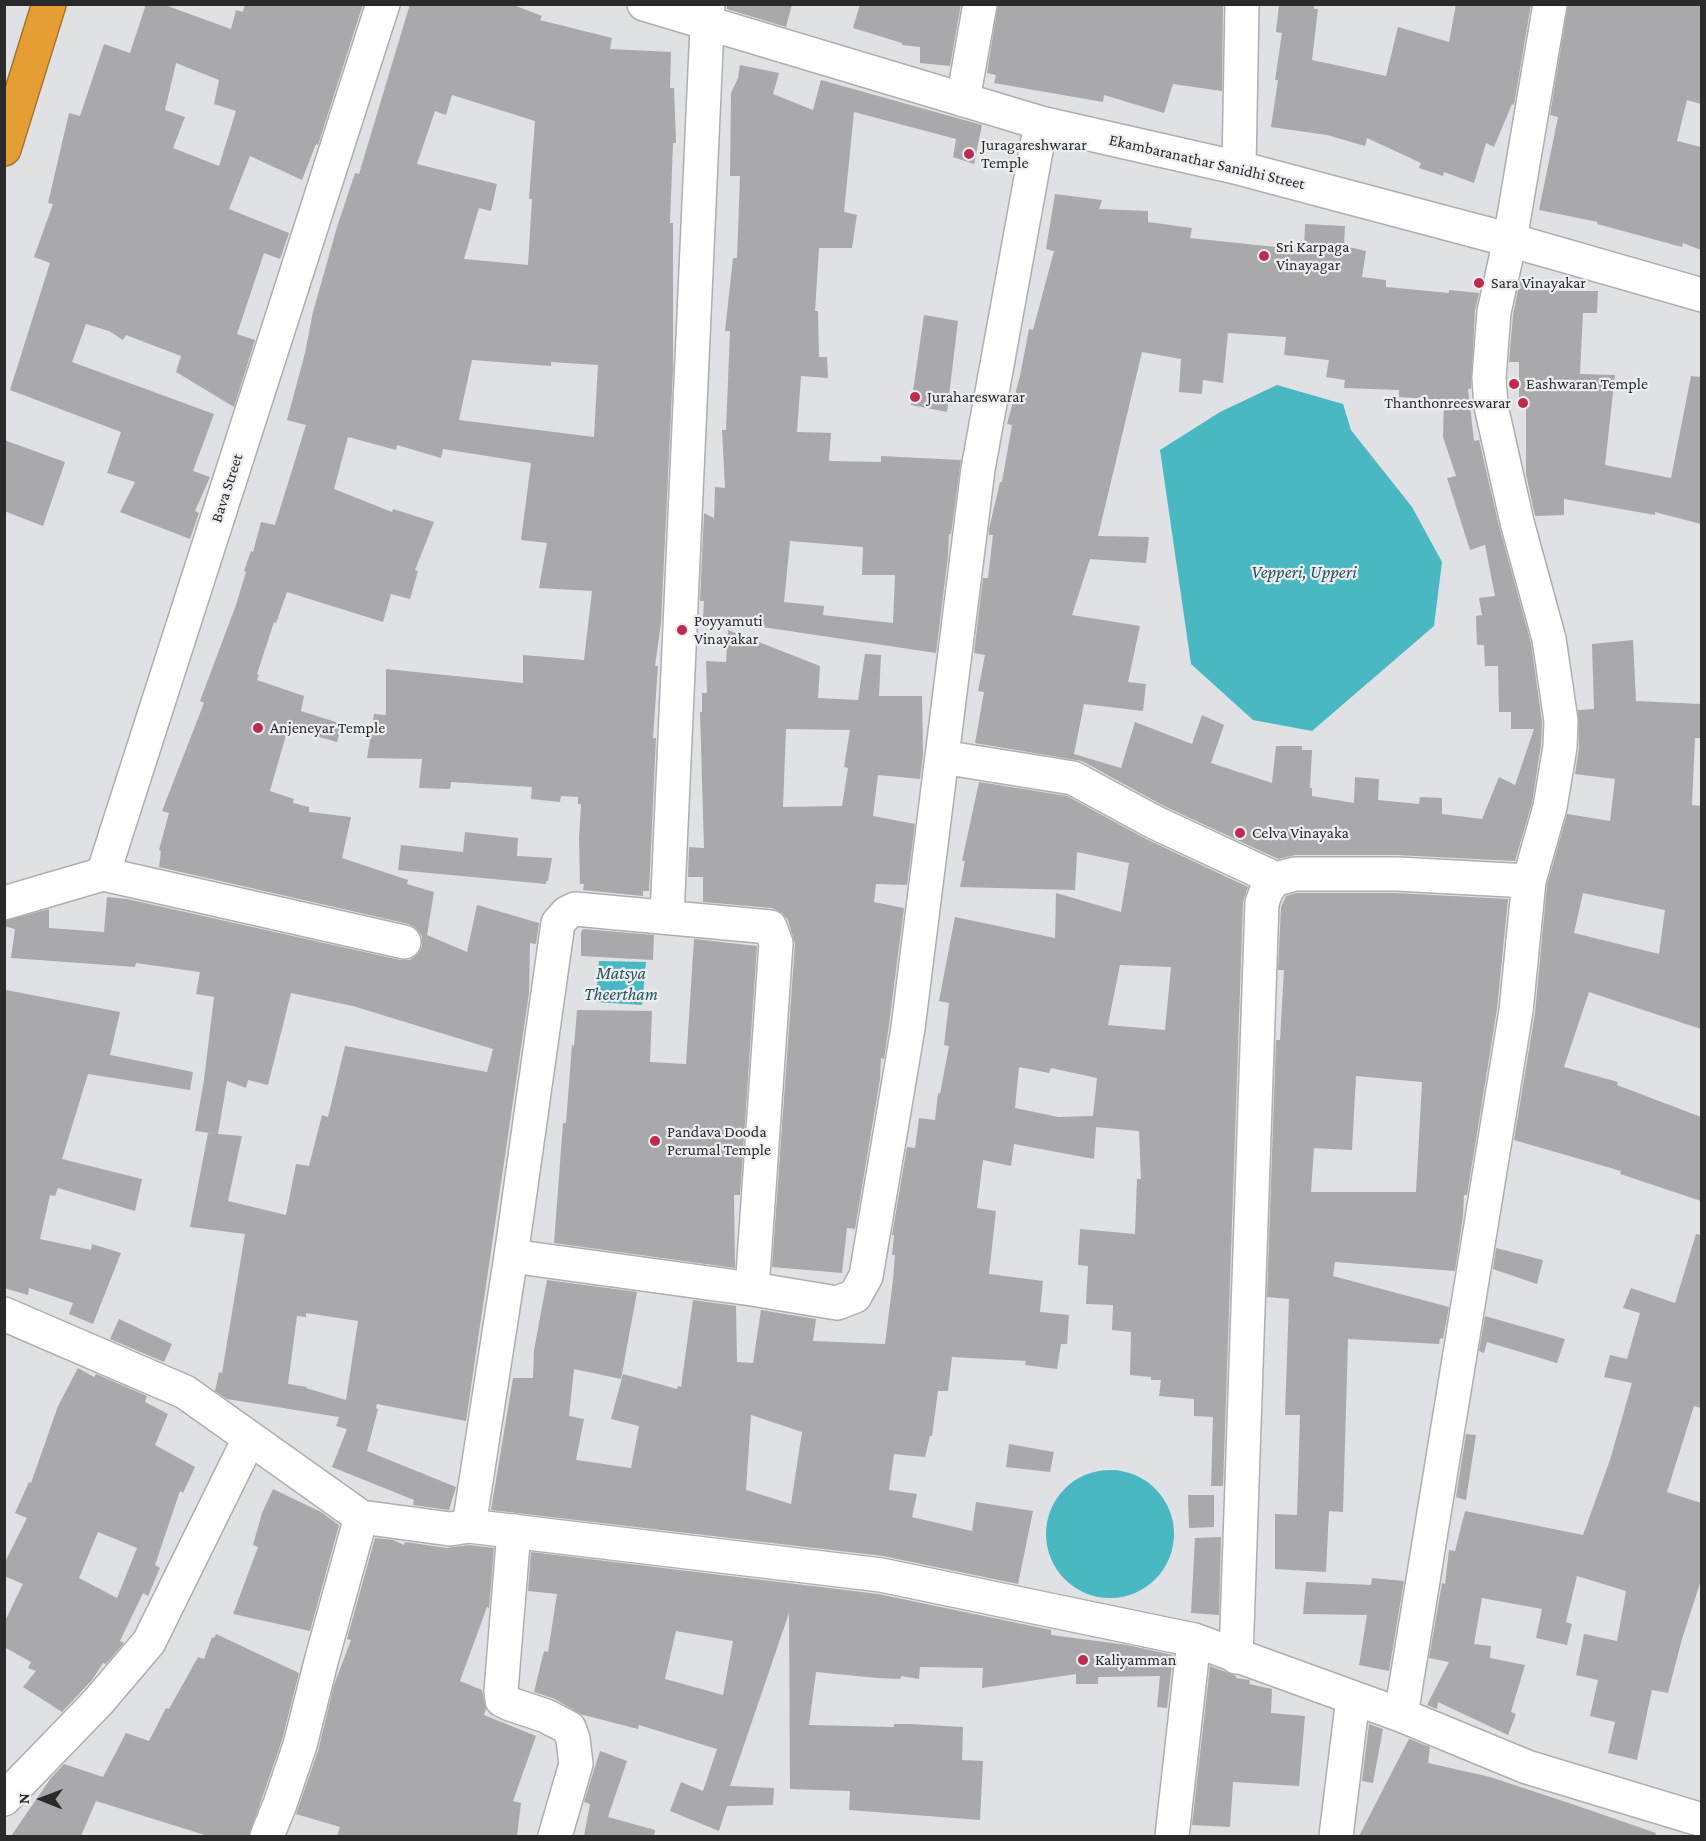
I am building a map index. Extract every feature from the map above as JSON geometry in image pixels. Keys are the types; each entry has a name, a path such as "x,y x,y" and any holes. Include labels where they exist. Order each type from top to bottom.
{"highway":[{"path":"4,149 49,4"}],"street":[{"name":"Bava Street","path":"103,874 383,4"},
{"name":"Ekambaranathar Sanidhi Street","path":"644,4 707,13 963,100 1041,123 1239,168 1510,240 1701,295"},
{"path":"963,100 980,4"},
{"path":"1239,168 1242,4"},
{"path":"1401,1716 1514,1022 1529,881 1550,807 1560,747 1561,721 1549,639 1517,522 1491,406 1489,378 1494,312 1510,240 1550,4"},
{"path":"667,916 707,13"},
{"path":"511,1256 837,1303 855,1296 866,1276 908,1028 978,469 1041,123"},
{"path":"942,757 1073,778 1154,822 1276,879"},
{"path":"4,903 103,874 404,942"},
{"path":"1236,1657 1262,903 1267,889 1276,879 1295,874 1397,874 1529,881"},
{"path":"469,1526 511,1256 558,923 567,913 575,909 770,927 776,943 752,1289"},
{"path":"4,1314 185,1392 361,1517 450,1529 469,1526 881,1575 1194,1640 1401,1716 1527,1767 1701,1820"},
{"path":"4,1799 98,1702 149,1642 249,1439"},
{"path":"267,1836 300,1745 361,1517"},
{"path":"514,1532 502,1700 546,1716 568,1728 573,1739 576,1764 555,1836"},
{"path":"1172,1836 1194,1640"},
{"path":"1336,1836 1353,1698"}],"water":[{"name":"Vepperi, Upperi","path":"1277,385 1343,404 1351,430 1412,507 1442,562 1434,626 1312,731 1253,720 1191,664 1160,450 1220,412"},
{"name":"Matsya Theertham","path":"599,961 646,962 642,1005 596,1002"},
{"path":"1110,1470 1134,1475 1155,1489 1169,1510 1174,1534 1169,1558 1155,1579 1134,1593 1110,1598 1086,1593 1065,1579 1051,1558 1046,1534 1051,1510 1065,1489 1086,1475"}],"building":[{"path":"146,4 162,4 231,29 236,10 243,12 245,4 363,4 318,145 316,144 302,180 250,156 229,209 289,233 280,259 264,253 237,334 255,340 234,407 176,372 181,356 126,335 123,340 109,331 86,324 72,362 214,414 193,471 210,477 195,511 199,513 190,539 120,512 135,482 107,473 121,432 10,390 50,263 34,257 53,204 48,203 69,113 80,116 104,44 130,53","holes":["176,63 219,80 214,104 236,111 219,166 173,148 185,117 165,110"]},
{"path":"410,4 511,4 542,16 540,20 612,38 610,49 671,52 670,88 674,88 676,143 673,143 670,223 673,223 673,370 661,623 655,666 658,666 653,738 656,738 649,891 643,891 643,896 583,890 584,884 580,884 581,804 578,804 578,797 561,796 560,802 531,799 532,787 451,782 450,789 419,788 422,759 367,758 374,714 386,715 386,669 523,683 523,655 584,660 592,591 539,588 547,543 521,540 531,463 443,449 441,458 397,445 396,450 348,437 334,489 392,512 393,509 434,522 415,570 418,571 410,599 391,594 383,622 287,592 276,623 274,622 257,674 259,675 257,680 304,696 301,711 342,724 337,742 288,728 270,791 294,799 293,803 309,807 309,812 351,817 342,858 408,880 407,884 434,892 427,935 467,952 477,905 539,923 536,944 530,943 529,993 466,1421 377,1404 378,1409 367,1451 456,1487 449,1510 413,1505 414,1500 332,1467 347,1429 336,1426 339,1417 227,1399 215,1391 219,1372 222,1373 245,1234 190,1227 208,1133 218,1134 195,1131 214,997 196,994 200,972 136,963 135,967 11,958 15,929 4,926 4,921 49,909 49,928 104,932 107,897 127,899 400,960 410,960 418,954 422,947 422,936 416,928 409,924 159,867 161,851 159,850 169,813 162,811 204,703 200,701 236,605 246,572 244,571 251,551 253,552 261,522 275,525 306,425 287,420 305,353 313,312 337,227 355,173 359,174","holes":["452,95 535,121 529,199 532,199 528,265 464,259 479,208 491,211 497,184 417,164 435,111 446,115","472,360 551,366 551,362 598,365 594,437 459,420","291,993 353,1006 493,1049 487,1072 345,1046 328,1117 322,1115 309,1166 296,1164 286,1215 228,1201 242,1136 218,1134 227,1081 246,1088 248,1080 268,1085","306,1313 358,1321 346,1400 307,1387 288,1384 297,1316 306,1317"]},
{"path":"727,4 792,4 786,27 727,9"},
{"path":"860,4 961,4 950,66 920,63 920,47 902,45 902,43 853,28"},
{"path":"998,4 1223,4 1222,91 1173,84 1164,113 1104,95 1103,102 994,83 996,75 987,73"},
{"path":"1279,4 1314,4 1314,9 1318,9 1312,60 1386,76 1398,27 1449,42 1456,4 1531,4 1514,105 1512,104 1494,147 1486,143 1474,183 1444,172 1443,176 1419,168 1421,163 1367,138 1365,146 1327,135 1271,127 1282,33 1276,32"},
{"path":"1568,4 1701,4 1701,104 1687,100 1677,141 1701,147 1701,250 1683,243 1682,247 1597,224 1598,222 1539,210 1558,117 1550,115"},
{"path":"740,65 779,73 773,94 813,110 821,80 982,125 974,164 953,157 956,139 854,112 844,212 857,215 852,248 819,248 815,311 818,311 819,357 827,357 828,378 801,376 797,432 831,433 829,461 881,462 881,456 961,460 951,534 949,534 936,653 729,622 729,617 703,617 704,601 700,601 704,513 714,518 715,487 725,488 722,430 726,430 730,331 725,331 733,258 737,258 740,176 730,176 731,93 738,78","holes":["790,541 863,547 862,575 895,575 893,623 823,615 824,606 784,602"]},
{"path":"1055,194 1102,200 1099,209 1148,211 1148,222 1192,228 1190,238 1304,250 1305,224 1345,226 1344,246 1366,251 1362,277 1386,280 1386,287 1449,293 1449,290 1479,293 1475,311 1471,389 1468,389 1474,441 1479,440 1499,526 1531,643 1542,722 1541,745 1532,803 1515,861 1397,855 1295,855 1278,859 1162,805 1082,761 975,743 984,692 978,691 985,655 974,653 983,578 988,578 993,535 989,535 989,529 1000,482 1002,482 1012,425 1007,424 1020,376 1029,329 1033,330 1054,251 1046,249","holes":["1228,333 1286,337 1284,355 1329,360 1326,377 1345,380 1344,388 1399,390 1399,397 1444,400 1443,437 1456,476 1447,478 1470,550 1485,545 1495,596 1479,598 1482,615 1476,616 1477,645 1484,645 1485,666 1498,666 1499,712 1511,712 1511,729 1534,729 1515,785 1499,777 1482,819 1442,814 1442,798 1420,797 1419,804 1378,800 1379,779 1355,777 1354,803 1312,796 1312,788 1310,788 1312,750 1302,750 1302,746 1276,746 1272,783 1211,763 1224,725 1202,715 1192,744 1135,722 1121,768 1074,754 1084,704 1143,711 1146,684 1128,682 1140,626 1072,615 1090,559 1146,563 1149,537 1098,536 1142,352 1181,359 1179,392 1202,394 1203,380 1223,383"]},
{"path":"1520,280 1555,284 1554,291 1598,291 1597,313 1583,313 1580,374 1615,375 1605,465 1671,478 1691,376 1701,377 1701,524 1655,512 1655,515 1564,499 1564,515 1535,516 1526,474 1526,397 1519,398 1519,362 1509,362 1513,315"},
{"path":"924,315 958,321 947,412 911,405"},
{"path":"4,440 65,462 43,526 4,511"},
{"path":"728,630 820,666 818,698 858,700 865,654 881,655 879,696 922,696 923,755 920,779 878,775 873,816 915,824 907,885 876,884 874,902 904,908 884,1059 881,1058 880,1079 855,1229 847,1228 842,1273 772,1267 795,944 788,920 782,913 772,908 703,902 703,877 688,877 689,847 704,848 700,712 702,712 702,693 707,693 706,661 726,662","holes":["786,729 850,730 844,767 848,768 842,806 783,807"]},
{"path":"1633,640 1636,701 1701,704 1701,738 1695,738 1692,805 1701,806 1701,1029 1589,992 1564,1067 1618,1082 1617,1085 1701,1117 1701,1201 1620,1174 1621,1171 1514,1140 1535,1013 1547,885 1567,814 1610,821 1615,779 1575,774 1579,748 1578,710 1594,709 1592,644","holes":["1583,893 1665,910 1659,954 1574,933"]},
{"path":"979,782 1067,796 1146,839 1248,887 1243,902 1223,1486 1211,1486 1213,1417 1194,1416 1194,1399 1159,1396 1161,1380 1130,1375 1131,1332 1112,1330 1113,1305 1086,1304 1088,1266 1078,1265 1080,1229 1135,1234 1137,1179 1141,1179 1139,1131 1096,1127 1094,1159 1014,1144 1011,1166 983,1160 977,1208 996,1211 989,1274 1043,1281 1040,1312 1069,1315 1067,1344 1061,1344 1057,1369 1025,1365 1026,1361 952,1357 948,1391 938,1391 932,1436 930,1436 925,1457 894,1454 889,1490 917,1494 912,1517 972,1531 976,1502 1033,1511 1018,1584 883,1556 491,1510 513,1378 533,1378 534,1350 547,1280 637,1292 621,1379 574,1369 569,1416 584,1419 576,1460 631,1468 639,1426 611,1419 623,1374 677,1389 678,1386 681,1387 693,1300 736,1306 737,1362 753,1363 761,1310 816,1319 813,1341 885,1344 895,1255 892,1255 894,1235 892,1235 907,1147 915,1148 919,1118 935,1120 938,1093 940,1094 949,1046 944,1045 949,1003 939,1001 955,917 1055,938 1056,893 1121,912 1129,863 1077,852 1075,890 960,887 965,861 962,861","holes":["1120,965 1171,967 1165,1030 1108,1025","1019,1067 1049,1073 1051,1068 1097,1078 1093,1116 1058,1117 1015,1108","751,1415 802,1432 791,1504 746,1490"]},
{"path":"465,832 518,838 517,856 552,858 548,881 546,884 398,870 401,845 463,852"},
{"path":"1297,893 1396,893 1508,899 1497,1009 1467,1195 1464,1195 1455,1271 1335,1262 1333,1276 1449,1307 1443,1339 1440,1338 1439,1344 1348,1339 1343,1512 1329,1511 1326,1572 1275,1569 1275,1514 1297,1515 1300,1415 1285,1415 1289,1299 1267,1297 1276,1040 1280,1040 1284,970 1278,970 1281,907 1286,896","holes":["1356,1076 1422,1082 1416,1192 1311,1192 1314,1148 1352,1150"]},
{"path":"583,929 654,935 653,960 581,956"},
{"path":"694,939 757,946 740,1195 734,1195 735,1268 554,1243 563,1123 566,1123 577,1010 652,1011 650,1062 686,1064"},
{"path":"6,990 120,1012 110,1055 193,1072 190,1090 88,1074 62,1159 142,1179 135,1211 58,1188 55,1196 50,1195 40,1239 91,1250 92,1244 121,1253 93,1324 69,1314 73,1303 29,1288 28,1295 4,1288 4,1003"},
{"path":"1696,1234 1701,1235 1701,1408 1694,1406 1667,1492 1701,1503 1701,1580 1668,1693 1652,1690 1637,1760 1608,1753 1615,1722 1590,1716 1598,1680 1576,1675 1584,1634 1617,1641 1626,1591 1577,1576 1566,1622 1572,1624 1567,1645 1536,1638 1542,1609 1482,1598 1474,1644 1491,1646 1490,1658 1525,1665 1511,1712 1516,1714 1508,1735 1438,1702 1437,1709 1427,1705 1449,1662 1429,1658 1442,1583 1445,1584 1449,1550 1455,1551 1465,1511 1583,1535 1610,1460 1632,1383 1604,1377 1610,1355 1627,1359 1640,1313 1623,1308 1631,1288 1675,1303"},
{"path":"1496,1248 1543,1260 1537,1284 1493,1269"},
{"path":"1485,1316 1565,1339 1557,1363 1487,1342 1484,1353 1479,1351"},
{"path":"119,1319 172,1344 164,1362 110,1339"},
{"path":"78,1368 94,1377 96,1374 147,1396 145,1402 168,1414 155,1445 195,1467 183,1493 180,1491 155,1565 160,1568 148,1596 143,1593 120,1641 124,1643 106,1664 103,1663 92,1680 62,1712 23,1687 36,1671 28,1668 31,1662 4,1647 4,1623 23,1584 4,1576 4,1564 27,1518 15,1513 29,1482 31,1483 58,1406","holes":["98,1532 137,1548 117,1598 79,1578"]},
{"path":"1466,1434 1476,1435 1466,1500 1456,1497"},
{"path":"1009,1444 1054,1452 1050,1472 1006,1467"},
{"path":"273,1489 321,1512 339,1525 310,1631 233,1614 258,1547 253,1545 262,1513"},
{"path":"1188,1495 1214,1495 1214,1527 1189,1528"},
{"path":"1221,1537 1219,1615 1191,1613 1195,1538"},
{"path":"375,1538 393,1540 404,1545 405,1542 447,1548 469,1545 494,1548 489,1608 487,1607 460,1681 482,1690 486,1709 484,1715 536,1736 513,1801 521,1803 517,1836 337,1836 340,1827 296,1814 318,1751 334,1685 351,1640 347,1639"},
{"path":"531,1552 878,1594 1051,1630 1051,1635 1127,1645 1173,1655 1167,1708 1157,1707 1160,1676 1098,1677 1098,1684 1076,1684 1076,1674 982,1688 983,1668 920,1667 919,1679 901,1676 900,1679 877,1678 816,1672 809,1725 894,1727 894,1724 910,1724 963,1727 962,1760 983,1761 980,1820 849,1810 850,1791 790,1789 789,1613 730,1786 774,1788 773,1805 727,1806 719,1831 670,1811 681,1782 703,1791 717,1749 639,1725 638,1729 580,1714 555,1699 534,1692 544,1651 548,1652 557,1594 528,1591","holes":["676,1631 733,1641 723,1695 665,1679"]},
{"path":"1372,1578 1404,1581 1389,1671 1359,1665 1367,1615 1303,1614 1306,1582 1371,1585"},
{"path":"216,1634 299,1673 282,1740 249,1836 208,1836 96,1801 81,1836 11,1836 51,1778 64,1764 103,1777 126,1733 149,1741 166,1708 169,1709 198,1657 204,1659 212,1637 214,1638"},
{"path":"1210,1666 1236,1676 1236,1678 1250,1680 1249,1684 1272,1689 1271,1713 1305,1716 1299,1786 1233,1782 1230,1827 1192,1825"},
{"path":"1369,1724 1383,1729 1373,1783 1362,1781"},
{"path":"1409,1739 1430,1747 1428,1763 1490,1777 1656,1833 1655,1836 1359,1836"},
{"path":"600,1751 627,1761 608,1817 655,1830 654,1836 584,1836 590,1804 584,1802"}],"place":[{"name":"Juragareshwarar Temple","path":"969,154"},
{"name":"Sri Karpaga Vinayagar","path":"1264,256"},
{"name":"Sara Vinayakar","path":"1479,283"},
{"name":"Eashwaran Temple","path":"1514,384"},
{"name":"Jurahareswarar","path":"915,397"},
{"name":"Thanthonreeswarar","path":"1523,403"},
{"name":"Poyyamuti Vinayakar","path":"682,630"},
{"name":"Anjeneyar Temple","path":"258,728"},
{"name":"Celva Vinayaka","path":"1240,833"},
{"name":"Pandava Dooda Perumal Temple","path":"655,1141"},
{"name":"Kaliyamman","path":"1083,1660"}]}
